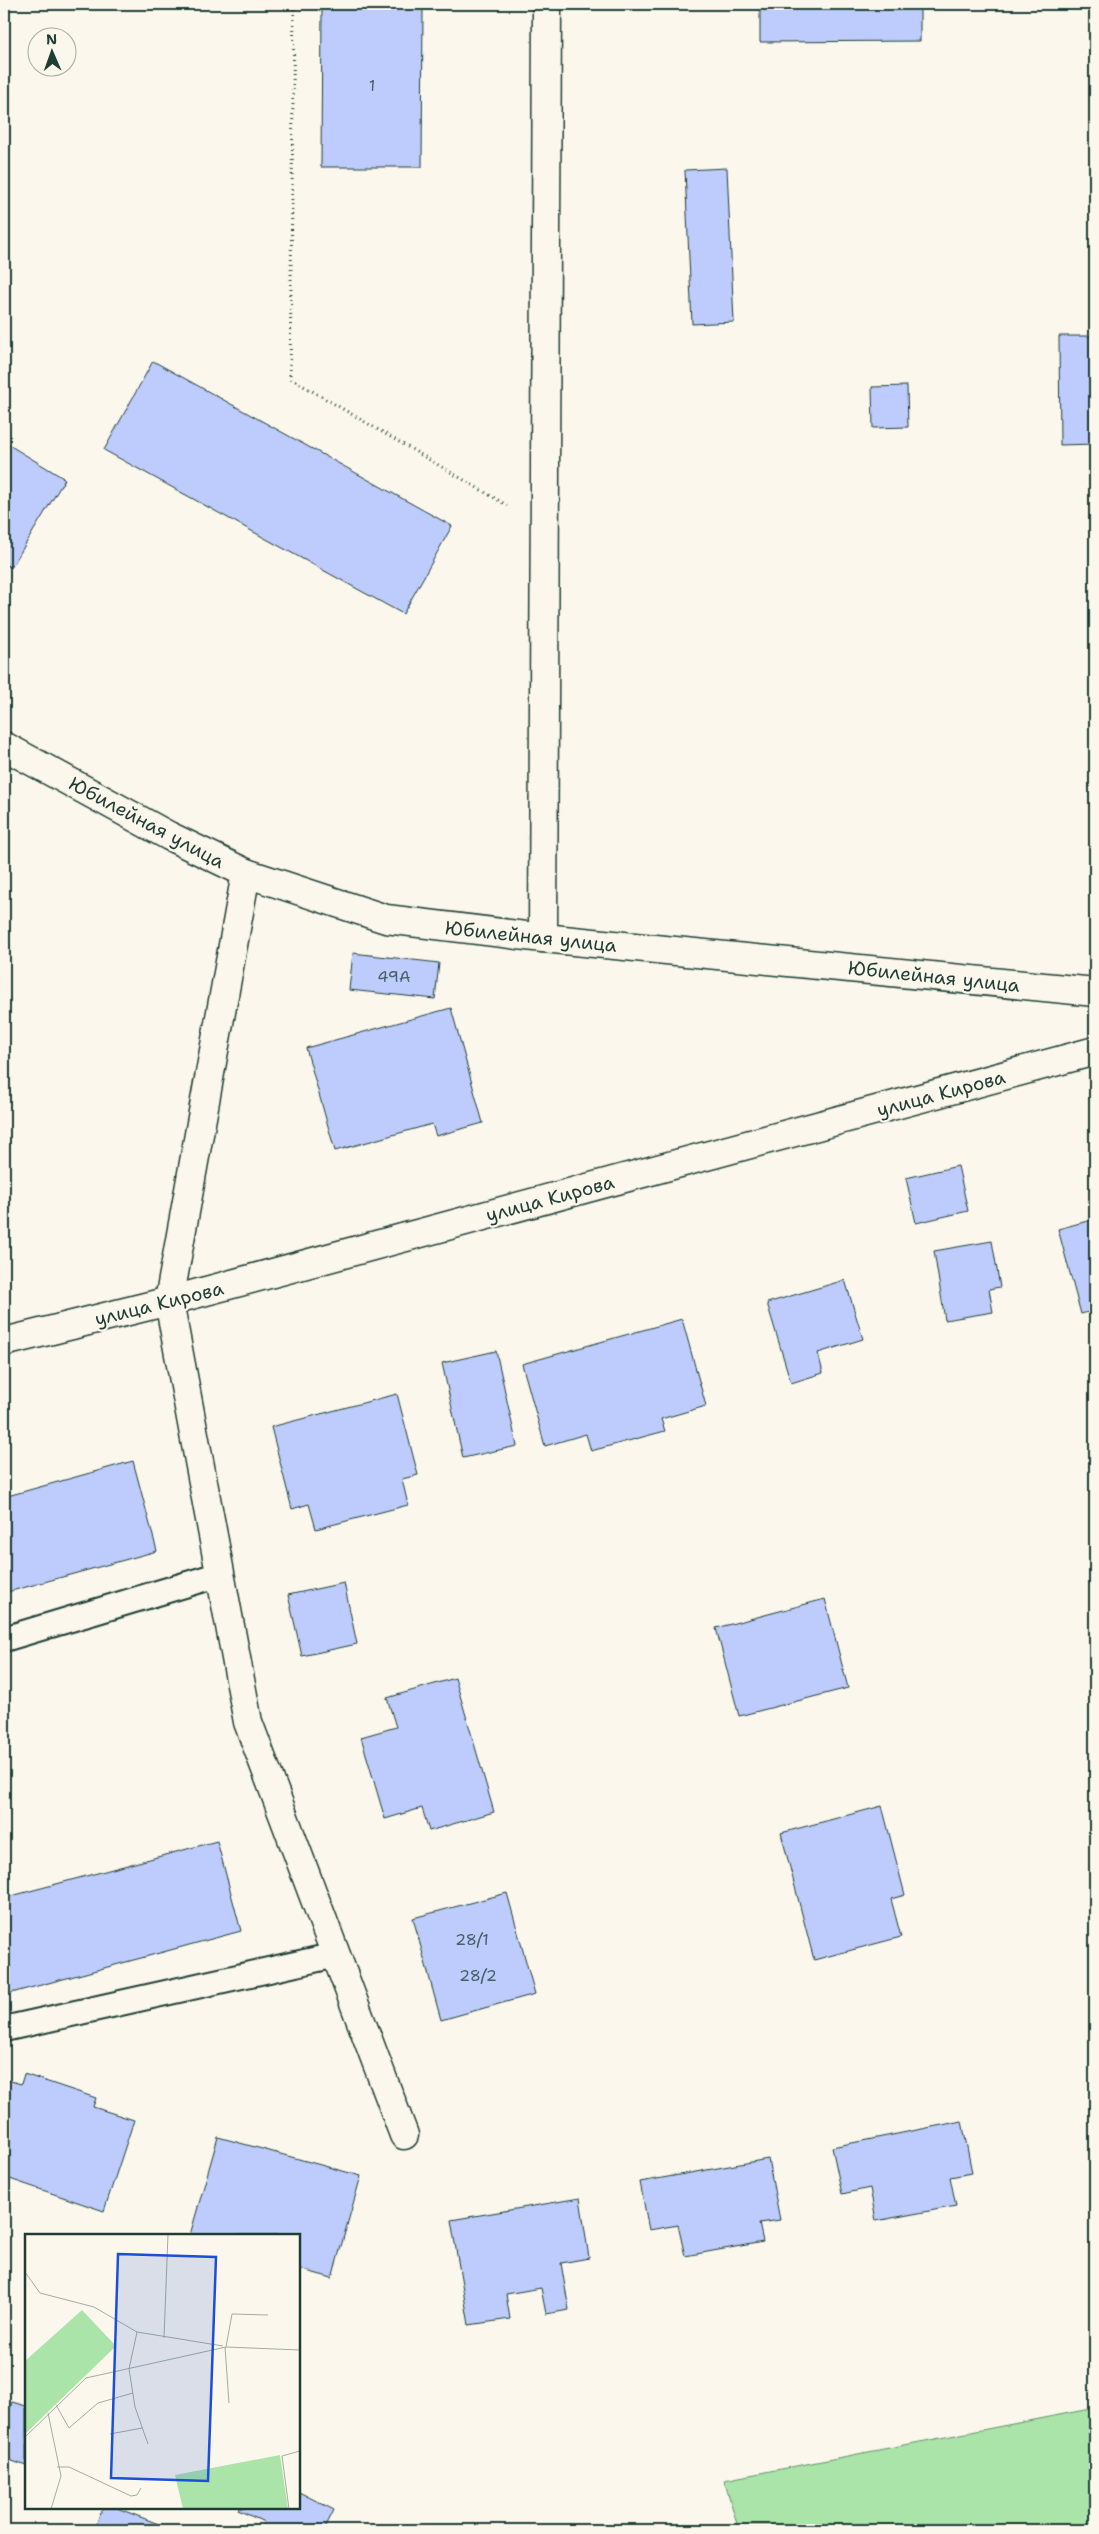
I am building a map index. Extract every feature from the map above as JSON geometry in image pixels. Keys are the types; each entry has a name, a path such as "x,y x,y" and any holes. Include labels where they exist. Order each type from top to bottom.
{"street":[{"path":"543,938 547,4"},
{"name":"Юбилейная улица","path":"4,746 169,836 246,873 386,919 543,938 1095,992"},
{"path":"246,873 169,1301 248,1722 404,2135"},
{"name":"улица Кирова","path":"4,1342 169,1301 1095,1051"}],"lane":[{"path":"4,1639 220,1574"},
{"path":"4,2029 336,1956"}],"path":[{"path":"294,4 290,378 545,528"}],"green space":[{"path":"1095,2408 1095,2530 739,2530 724,2480"}],"building":[{"path":"322,4 423,4 422,167 321,167"},
{"path":"760,4 920,4 920,41 760,42"},
{"path":"727,168 734,322 692,324 685,170"},
{"path":"1059,336 1095,336 1095,444 1060,445"},
{"path":"153,361 452,526 403,614 104,450"},
{"path":"907,386 908,427 873,428 872,387"},
{"path":"4,442 65,479 11,568 4,563"},
{"path":"353,953 439,963 435,999 349,990"},
{"path":"451,1008 483,1123 436,1136 432,1124 335,1151 306,1048"},
{"path":"958,1166 968,1211 916,1223 906,1178"},
{"path":"1095,1219 1095,1310 1081,1314 1058,1229"},
{"path":"992,1241 1000,1287 989,1289 993,1312 945,1320 934,1251"},
{"path":"845,1280 863,1339 818,1353 823,1373 791,1383 767,1303"},
{"path":"682,1319 706,1406 661,1419 665,1431 591,1451 586,1434 545,1446 522,1364"},
{"path":"496,1351 517,1446 463,1458 442,1363"},
{"path":"397,1394 418,1475 402,1479 408,1505 316,1529 309,1504 292,1509 271,1427"},
{"path":"133,1461 157,1551 4,1593 4,1497"},
{"path":"344,1583 357,1644 302,1656 288,1595"},
{"path":"825,1599 848,1688 739,1716 716,1628"},
{"path":"455,1678 494,1812 429,1831 422,1808 385,1819 361,1737 396,1727 387,1698"},
{"path":"882,1806 905,1895 891,1899 901,1937 814,1960 781,1833"},
{"path":"217,1841 241,1931 4,1995 4,1898"},
{"path":"507,1893 535,1994 441,2020 413,1918"},
{"path":"24,2074 96,2098 93,2107 134,2120 104,2211 4,2177 4,2079 21,2084"},
{"path":"962,2121 972,2173 950,2177 956,2206 876,2221 870,2188 842,2194 832,2147"},
{"path":"218,2137 361,2176 332,2278 300,2269 300,2234 190,2234"},
{"path":"768,2159 780,2220 759,2223 763,2242 685,2256 678,2225 649,2230 640,2182"},
{"path":"580,2198 589,2258 561,2263 569,2310 546,2314 541,2288 506,2294 510,2319 469,2325 451,2220"},
{"path":"12,2402 25,2406 25,2466 4,2458 4,2427"},
{"path":"300,2493 334,2510 324,2530 260,2530 264,2522 238,2510 300,2509"},
{"path":"103,2509 120,2509 174,2530 94,2530"}]}
